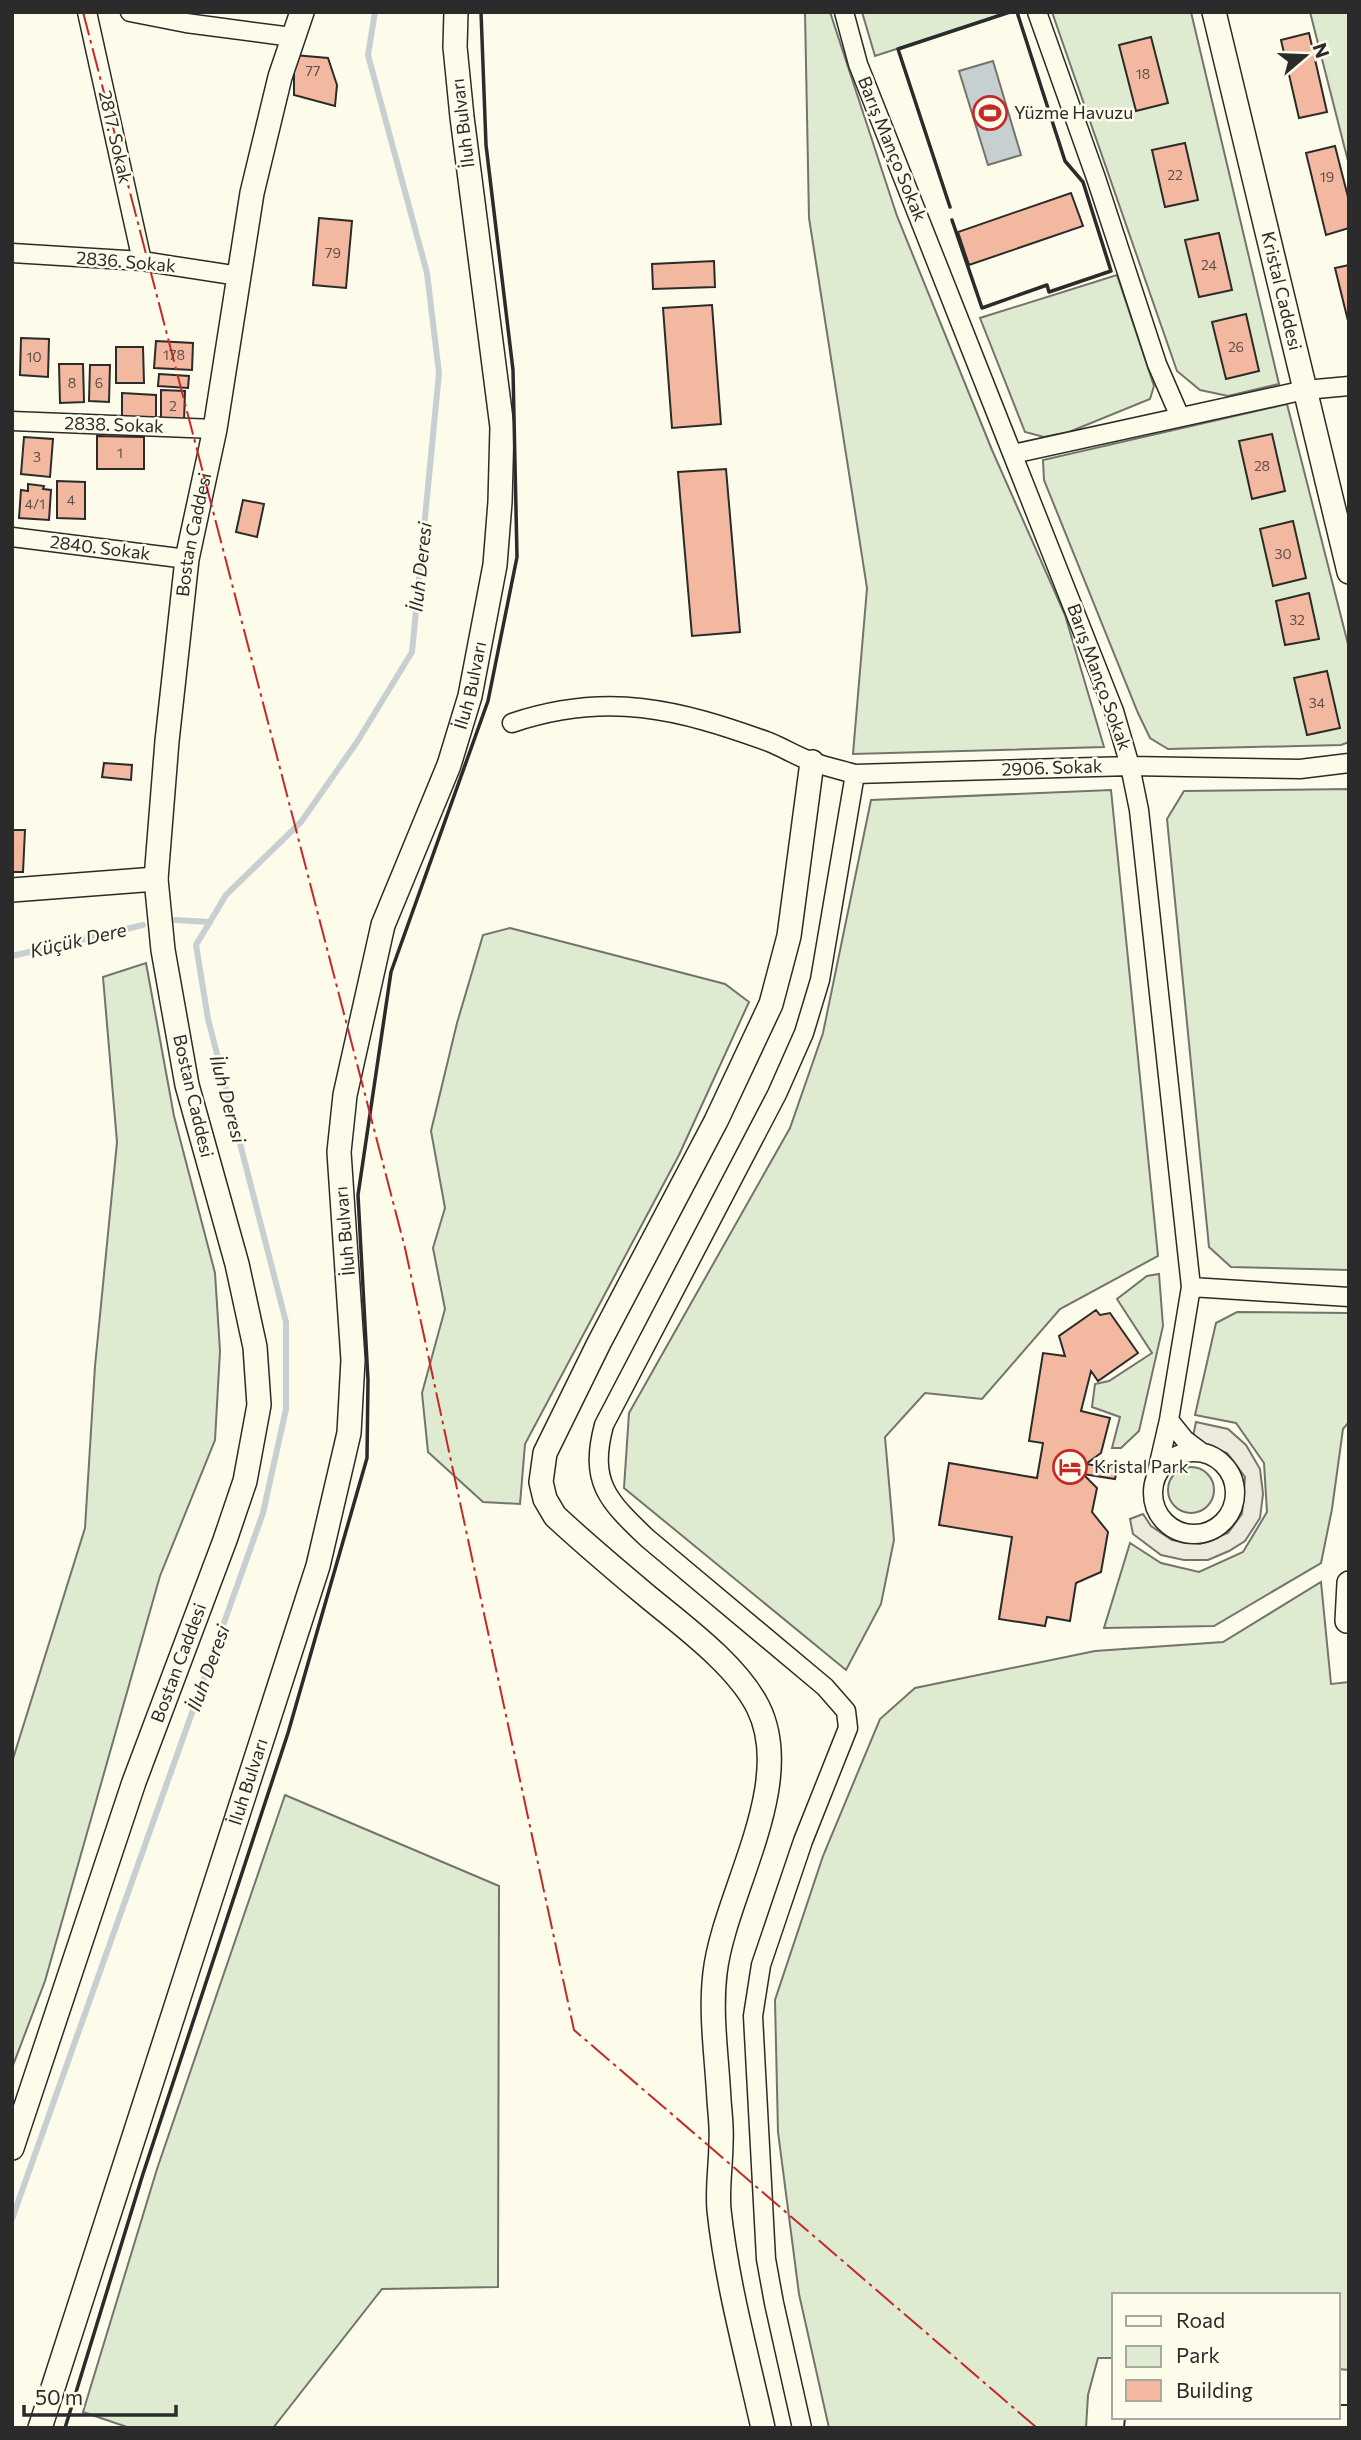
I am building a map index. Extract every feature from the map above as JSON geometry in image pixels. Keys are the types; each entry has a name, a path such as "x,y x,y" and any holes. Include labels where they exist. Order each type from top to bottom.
{"street":[{"name":"2817. Sokak","path":"87,12 142,261"},
{"path":"130,12 186,23 292,37"},
{"name":"Bostan Caddesi","path":"12,2148 134,1782 245,1481 259,1405 255,1348 240,1276 187,1085 163,950 156,879 167,741 187,559 215,429 252,193 292,37 302,12"},
{"name":"İluh Bulvarı","path":"40,2428 314,1579 349,1433 353,1360 339,1152 345,1095 383,925 449,765 470,696 495,565 500,502 502,427 462,117 455,47 456,12"},
{"name":"Barış Manço Sokak","path":"844,12 858,64 1114,711 1130,766 1142,835 1191,1287 1169,1420 1156,1476"},
{"path":"1037,12 1096,178 1157,363 1180,417"},
{"name":"Kristal Caddesi","path":"1214,12 1349,572"},
{"name":"2836. Sokak","path":"12,253 142,261 239,276"},
{"path":"1013,454 1305,390 1349,386"},
{"name":"2838. Sokak","path":"12,421 215,429"},
{"name":"2840. Sokak","path":"12,537 187,559"},
{"name":"2906. Sokak","path":"512,723 545,712 585,708 621,706 659,709 722,725 812,762 855,774 1130,766 1300,769 1349,763"},
{"path":"763,2428 732,2288 719,2208 721,2140 713,1994 718,1956 761,1815 769,1776 768,1743 764,1724 758,1707 749,1694 717,1657 555,1516 545,1499 541,1482 542,1468 551,1442 598,1343 716,1121 771,1003 789,936 812,762"},
{"path":"802,2428 766,2259 752,2016 761,1965 803,1841 848,1728 845,1711 825,1687 621,1514 606,1492 599,1476 597,1461 604,1425 776,1094 804,1033 820,980 855,774"},
{"path":"12,890 156,879"},
{"path":"1191,1287 1349,1297"},
{"path":"1169,1420 1185,1440 1201,1452"},
{"path":"1188,1451 1213,1456 1224,1464 1235,1487 1230,1512 1212,1530 1198,1534 1184,1533 1171,1527 1160,1517 1154,1504 1152,1490 1156,1476 1163,1464 1174,1455 1188,1451"},
{"path":"1347,1621 1349,1583"}],"green space":[{"path":"805,12 830,12 897,216 992,450 1065,615 1104,747 853,754 867,588 809,218"},
{"path":"862,12 1010,12 875,56"},
{"path":"1052,12 1191,12 1279,384 1228,396 1200,390 1177,371"},
{"path":"1310,12 1349,12 1349,165"},
{"path":"1117,275 1154,386 1150,399 1069,432 1044,437 1025,432 980,318"},
{"path":"1287,404 1349,648 1349,742 1341,745 1168,749 1150,738 1138,713 1044,480 1043,460"},
{"path":"1349,789 1349,1270 1231,1267 1209,1247 1167,819 1184,791"},
{"path":"1111,790 1158,1256 1060,1309 982,1399 925,1393 885,1437 894,1540 881,1604 846,1670 624,1488 629,1413 790,1128 823,1033 871,800"},
{"path":"510,928 725,984 749,1002 679,1155 525,1444 520,1504 483,1502 428,1452 422,1393 445,1309 433,1248 445,1208 431,1131 457,1023 483,935"},
{"path":"146,963 174,1116 215,1273 220,1351 215,1440 160,1576 45,1981 12,2068 12,1762 85,1528 95,1366 117,1142 103,977"},
{"path":"1159,1274 1163,1326 1139,1431 1121,1448 1112,1448 1120,1417 1092,1407 1095,1384 1109,1381 1152,1353 1117,1299 1147,1276"},
{"path":"1237,1312 1349,1313 1349,1422 1343,1429 1332,1509 1321,1563 1214,1626 1104,1628 1130,1543 1161,1563 1199,1572 1243,1552 1267,1512 1264,1463 1236,1423 1195,1415 1216,1323"},
{"path":"1191,1467 1207,1474 1214,1490 1207,1506 1191,1513 1175,1506 1168,1490 1175,1474"},
{"path":"1321,1582 1331,1684 1349,1682 1349,2370 1340,2369 1340,2293 1112,2293 1112,2358 1098,2358 1088,2395 1086,2428 829,2428 799,2294 778,2132 775,2000 823,1856 880,1719 915,1688 1095,1651 1223,1642"},
{"path":"285,1795 499,1886 498,2287 382,2289 273,2428 130,2428 83,2412 157,2169"}],"shaded area":[{"name":"Yüzme Havuzu","path":"993,61 1021,155 988,165 959,71"},
{"path":"1196,1422 1228,1429 1246,1445 1260,1469 1263,1494 1260,1518 1245,1541 1208,1560 1184,1560 1161,1555 1133,1534 1130,1519 1143,1514 1151,1526 1172,1540 1200,1544 1228,1533 1242,1514 1245,1477 1227,1453 1192,1441"}],"building":[{"path":"1309,33 1327,112 1299,118 1281,40"},
{"path":"1151,37 1168,103 1136,111 1119,45"},
{"path":"294,55 328,58 337,85 335,106 294,95"},
{"path":"1185,143 1198,200 1165,207 1152,150"},
{"path":"1335,146 1349,201 1349,228 1326,235 1306,153"},
{"path":"1071,193 1083,226 969,265 958,232"},
{"path":"319,218 352,221 346,288 313,285"},
{"path":"1219,233 1232,290 1199,297 1185,240"},
{"path":"714,261 715,287 653,289 652,264"},
{"path":"1349,265 1349,325 1335,268"},
{"path":"712,305 721,424 672,428 663,308"},
{"path":"1246,314 1259,371 1226,379 1212,322"},
{"path":"21,338 49,339 48,377 20,375"},
{"path":"156,341 193,343 192,370 154,368"},
{"path":"116,347 143,347 144,383 116,383"},
{"path":"59,364 83,364 84,402 60,403"},
{"path":"90,365 110,365 109,402 89,401"},
{"path":"159,374 189,376 188,388 158,386"},
{"path":"161,390 185,391 184,422 161,421"},
{"path":"122,393 156,395 156,419 122,418"},
{"path":"1272,434 1285,491 1252,499 1239,441"},
{"path":"97,436 144,437 144,469 97,469"},
{"path":"24,437 53,439 50,477 21,474"},
{"path":"726,469 740,632 692,636 678,472"},
{"path":"57,481 85,482 85,519 57,518"},
{"path":"28,484 44,486 43,489 51,490 49,520 19,518 21,490 28,491"},
{"path":"243,500 264,504 257,537 236,532"},
{"path":"1293,521 1306,578 1273,586 1260,529"},
{"path":"1309,593 1319,639 1285,645 1276,601"},
{"path":"1327,671 1340,728 1307,735 1294,678"},
{"path":"104,763 132,765 131,780 102,777"},
{"path":"12,830 25,830 23,872 12,872"},
{"name":"Kristal Park","path":"1096,1310 1100,1315 1110,1313 1138,1353 1098,1381 1091,1371 1081,1411 1110,1418 1101,1453 1086,1464 1117,1469 1115,1479 1083,1474 1097,1488 1092,1512 1108,1532 1101,1572 1076,1583 1070,1621 1047,1617 1045,1626 999,1619 1012,1537 939,1525 949,1463 1037,1478 1043,1443 1029,1441 1043,1353 1065,1356 1059,1336"}],"waterway":[{"name":"İluh Deresi","path":"12,2219 263,1513 286,1409 286,1322 208,1019 196,945 226,895 301,822 357,742 412,652 439,373 427,273 368,55 375,12"},
{"name":"Küçük Dere","path":"175,920 210,922"},
{"name":"Küçük Dere","path":"12,956 143,925"}],"fence":[{"path":"1340,2405 1349,2405"},
{"path":"1124,2428 1125,2419"}],"wall":[{"path":"65,2428 142,2177 288,1733 367,1458 368,1380 358,1195 391,972 488,701 517,557 513,370 486,145 481,12"},
{"path":"950,207 898,49 1010,12"},
{"path":"952,220 982,308 1047,285 1049,292 1111,271 1083,182 1065,161 1017,12"}],"power":[{"path":"83,12 405,1248 574,2030 1037,2428"}],"place":[{"name":"Yüzme Havuzu","path":"990,113"},
{"name":"Kristal Park","path":"1070,1467"}]}
